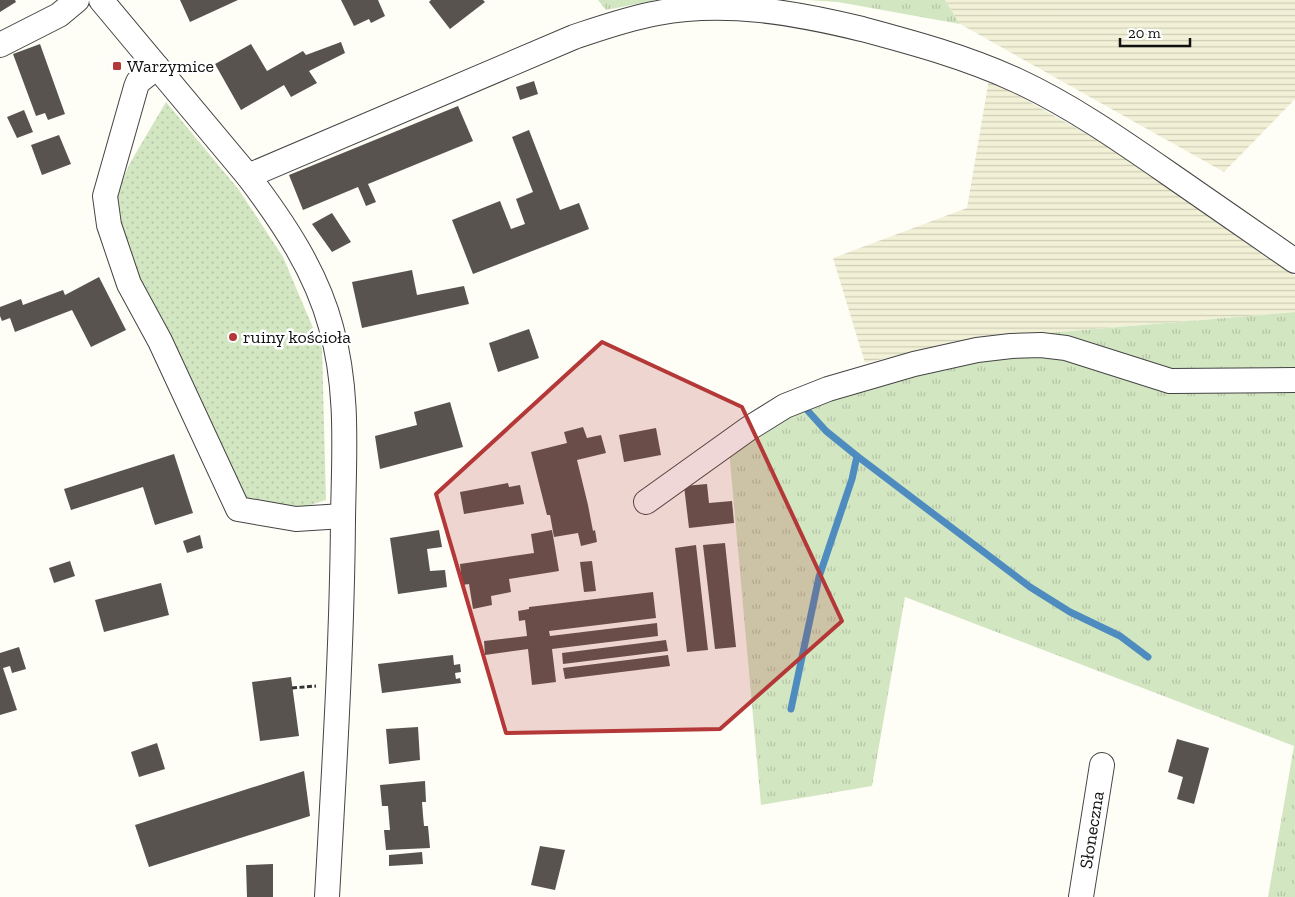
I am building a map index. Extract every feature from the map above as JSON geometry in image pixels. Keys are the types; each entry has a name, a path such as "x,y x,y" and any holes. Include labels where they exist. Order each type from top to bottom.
{"street":[{"path":"0,45 59,15 77,0"},
{"path":"100,0 248,176 272,208 297,247 324,302 332,327 342,382 346,431 342,599 327,897"},
{"path":"248,176 574,37 595,30 658,12 693,8 753,10 818,19 884,35 962,58 1017,81 1119,139 1295,261"},
{"path":"157,67 138,82 105,196 109,225 129,284 160,341 238,509 296,519 343,516"},
{"path":"646,502 740,435 785,406 828,388 914,364 977,350 1031,345 1066,348 1170,381 1295,380"},
{"name":"Słoneczna","path":"1081,897 1102,765"}],"path":[{"path":"292,688 325,686"}],"highlighted area":[{"path":"602,342 742,407 842,621 720,729 506,733 436,494"}],"green space":[{"path":"598,0 657,0 606,10"},
{"path":"808,0 945,0 960,24 838,2"},
{"path":"945,0 1295,0 1295,99 1224,172 960,24"},
{"path":"989,79 1122,154 1295,276 1295,312 1047,333 945,345 865,363 833,258 967,208"},
{"path":"166,102 239,190 283,257 322,349 326,500 276,516 241,494 119,234 116,195 130,163"},
{"path":"1295,312 1295,372 1172,375 1047,333"},
{"path":"1018,353 1295,392 1295,897 1268,897 1294,746 905,597 872,786 761,805 729,450 802,401 947,362"}],"building":[{"path":"0,0 15,0 16,2 0,12"},
{"path":"180,0 238,0 190,22"},
{"path":"341,0 378,0 385,16 371,23 369,19 354,26"},
{"path":"431,0 483,0 485,2 450,29 429,2"},
{"path":"341,42 345,53 309,71 317,83 291,97 284,85 241,110 215,64 251,44 267,71 303,51 306,55"},
{"path":"40,44 65,114 48,120 45,113 36,116 13,54"},
{"path":"534,81 538,94 520,100 516,87"},
{"path":"458,106 473,141 368,184 376,202 366,206 358,187 303,210 289,175"},
{"path":"24,110 33,132 17,138 7,117"},
{"path":"529,130 560,210 579,203 589,229 473,274 452,220 500,201 511,229 525,224 516,199 533,192 512,137"},
{"path":"59,135 71,164 42,175 31,145"},
{"path":"332,213 351,242 332,252 312,224"},
{"path":"412,270 417,295 464,286 469,304 362,328 352,282"},
{"path":"99,277 126,330 91,347 72,310 15,332 10,318 2,321 0,307 21,299 23,305 63,290 65,295"},
{"path":"529,329 539,358 498,372 489,343"},
{"path":"450,402 463,447 380,469 375,436 417,425 414,412"},
{"path":"583,427 587,438 601,435 606,453 577,460 597,542 581,546 578,533 554,537 550,515 547,515 531,452 567,443 564,432"},
{"path":"656,428 661,455 624,462 619,435"},
{"path":"174,454 193,513 155,525 143,487 71,510 64,489"},
{"path":"508,483 509,487 520,485 524,504 464,514 460,492"},
{"path":"707,484 709,503 732,501 734,523 689,528 684,486"},
{"path":"439,530 442,547 427,549 430,571 445,570 447,587 398,594 390,538"},
{"path":"552,530 559,571 509,579 511,592 491,596 492,605 473,609 469,584 462,585 460,564 534,553 531,534"},
{"path":"200,535 203,548 187,553 183,541"},
{"path":"725,543 736,647 715,649 703,545"},
{"path":"696,545 708,650 687,652 675,548"},
{"path":"70,561 75,576 54,583 49,568"},
{"path":"592,561 596,591 584,592 580,562"},
{"path":"161,583 169,615 104,632 95,600"},
{"path":"653,592 656,618 549,631 550,636 657,623 658,636 552,649 556,682 532,685 528,649 485,655 484,641 527,636 525,620 519,621 518,611 529,609 529,607"},
{"path":"666,640 668,651 563,664 562,653"},
{"path":"19,647 26,669 12,673 10,666 3,668 17,710 0,715 0,653"},
{"path":"453,655 454,665 460,664 461,672 455,673 456,679 460,678 461,683 382,693 378,664"},
{"path":"668,655 670,666 565,679 563,668"},
{"path":"291,677 299,736 260,741 252,682"},
{"path":"418,727 420,760 389,764 386,729"},
{"path":"1177,739 1209,748 1194,804 1177,799 1183,777 1168,772"},
{"path":"157,743 165,769 139,777 131,752"},
{"path":"304,771 310,816 149,867 135,825"},
{"path":"425,781 426,802 422,802 424,826 428,826 430,848 386,850 384,830 390,830 388,806 382,806 380,785"},
{"path":"540,846 565,850 555,890 531,885"},
{"path":"422,852 423,864 389,866 389,855"},
{"path":"273,864 273,897 247,897 246,865"}],"waterway":[{"path":"808,411 826,431 857,456 1030,587 1070,612 1120,636 1148,657"},
{"path":"791,709 819,577 852,479 857,456"}],"place":[{"name":"Warzymice","path":"117,66"},
{"name":"ruiny kościoła","path":"233,337"}]}
